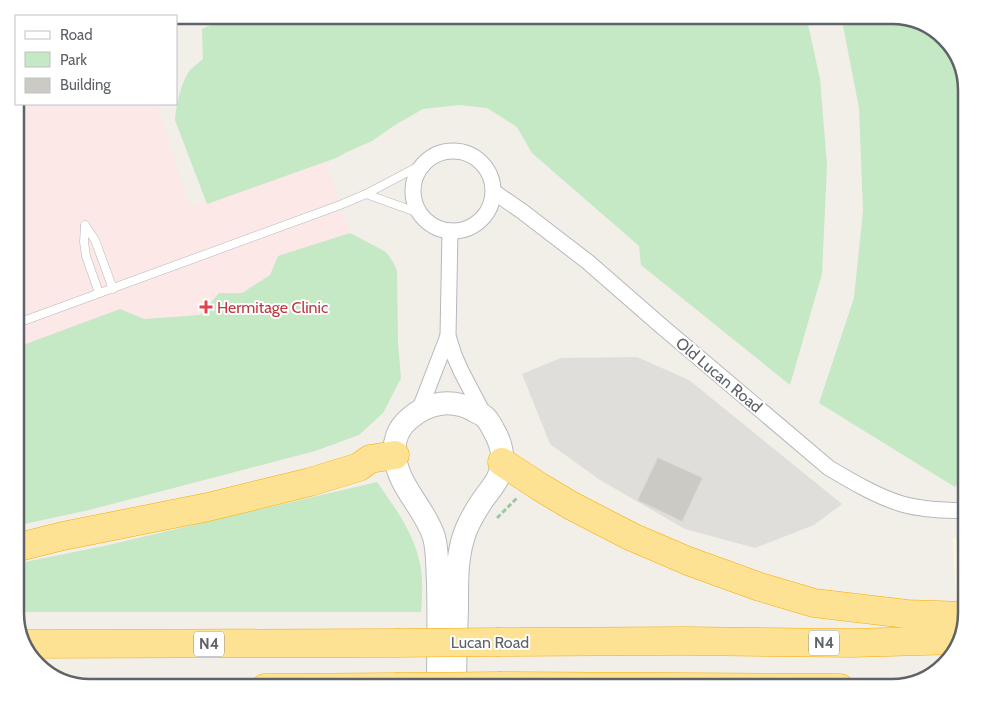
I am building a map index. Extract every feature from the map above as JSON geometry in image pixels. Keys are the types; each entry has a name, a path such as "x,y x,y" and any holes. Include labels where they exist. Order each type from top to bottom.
{"highway":[{"path":"24,546 217,505 310,482 359,467 370,459 395,455"},
{"path":"502,462 570,506 632,537 688,562 760,587 814,603 907,614 958,616"},
{"name":"Lucan Road","path":"32,644 684,641 852,643 952,640"}],"main road":[{"path":"438,679 439,603 434,537 402,480 396,465 395,444 404,423 419,411 437,404 453,403 467,407 485,417 497,436 501,448 502,462 499,476 492,490 483,499 466,530 459,555 455,679"}],"street":[{"path":"447,151 461,151 474,156 485,166 492,178 494,192 492,205 485,216 475,225 463,230 450,232 427,222 419,213 414,202 412,190 415,176 423,164 434,155 447,151"},
{"name":"Old Lucan Road","path":"494,192 588,262 829,468 902,504 931,510 958,511"},
{"path":"450,232 448,336 461,371 485,417"},
{"path":"419,411 448,336"}],"lane":[{"path":"24,321 331,209 366,194 423,164"},
{"path":"366,194 419,213"},
{"path":"99,294 86,256 84,242 85,225 95,240 113,289"}],"shaded area":[{"name":"Hermitage Clinic","path":"24,105 156,105 190,207 325,160 350,233 386,252 397,271 398,343 401,378 383,413 359,435 315,451 89,510 24,524"},
{"path":"637,357 689,380 842,504 814,525 755,548 685,529 600,480 550,444 522,374 561,358"},
{"path":"953,538 958,538 958,601 956,601"}],"green space":[{"path":"213,24 808,24 820,79 827,165 822,274 790,385 641,265 639,246 532,153 517,127 487,108 459,105 423,109 372,141 336,158 207,204 175,120 184,81 190,70 203,59 202,29"},
{"path":"843,24 893,24 914,27 933,37 942,46 955,68 958,89 958,483 955,487 819,403 854,298 863,211 859,108"},
{"path":"350,233 386,252 393,262 397,271 398,343 401,378 383,413 359,435 315,451 89,510 24,524 24,345 120,309 144,319 200,315 219,293 242,293 270,275 278,256"},
{"path":"377,482 404,523 415,545 422,574 421,612 24,612 24,562 104,546"}],"building":[{"path":"658,458 702,478 682,521 638,500"}],"place":[{"name":"Hermitage Clinic","path":"206,307"}]}
